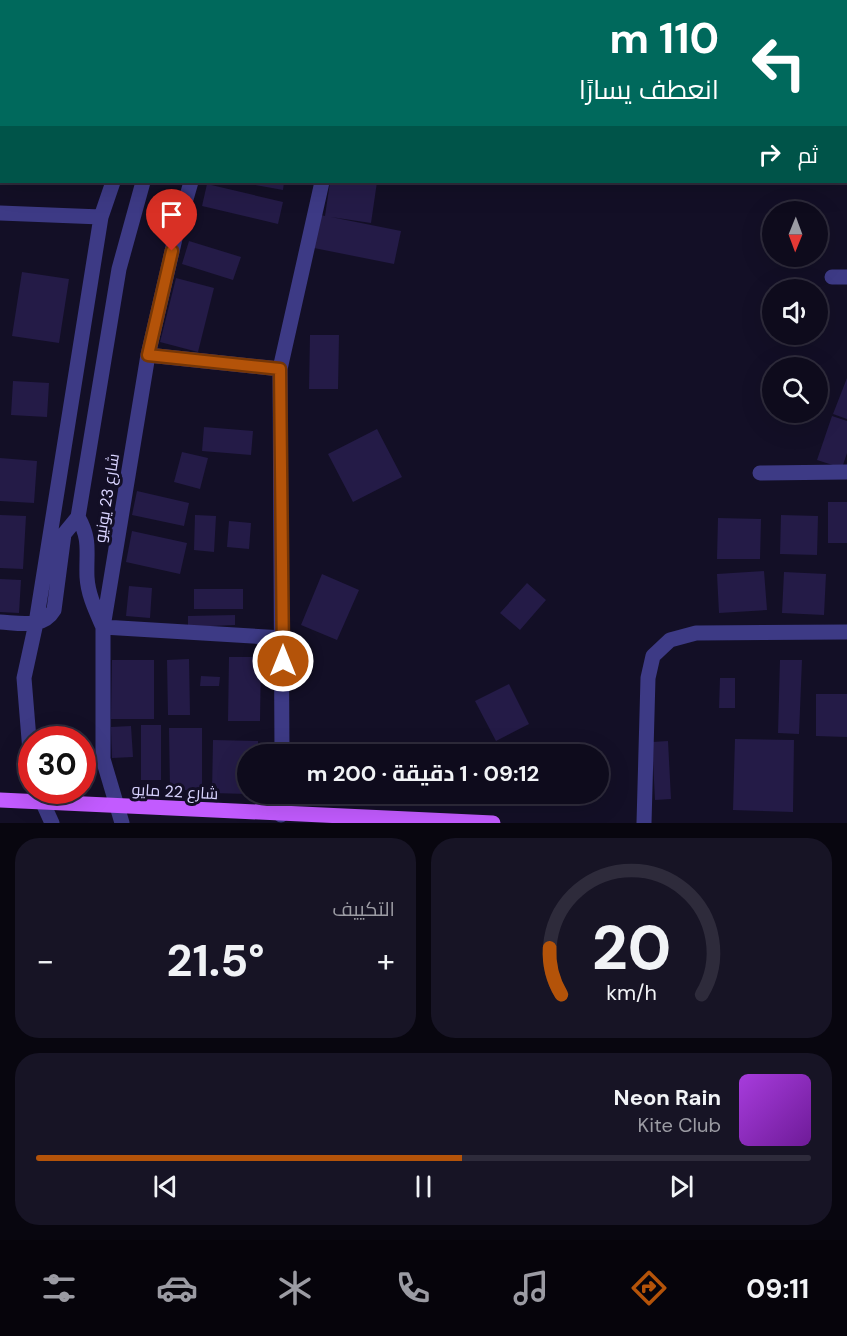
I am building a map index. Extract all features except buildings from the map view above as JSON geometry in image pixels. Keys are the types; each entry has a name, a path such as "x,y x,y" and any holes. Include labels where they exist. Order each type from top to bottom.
{"main road":[{"name":"شارع 22 مايو","path":"0,800 18,798"},
{"name":"شارع 22 مايو","path":"96,803 281,815 493,823"}],"street":[{"path":"28,726 24,678 36,623 101,218 113,183"},
{"path":"0,622 36,623 50,618 54,610 64,534 78,516 119,269 143,183"},
{"name":"شارع 23 يونيو","path":"122,823 103,759 103,627 148,355 177,230 191,183"},
{"path":"282,744 280,369 322,183"},
{"path":"0,213 101,218"},
{"path":"148,355 280,369"},
{"path":"760,473 847,472"},
{"path":"78,516 86,532 88,544 87,578 92,602 103,627 283,638"},
{"path":"644,823 648,678 653,656 670,640 696,633 847,632"},
{"path":"44,804 52,823"},
{"path":"281,804 281,815"}],"route":[{"path":"172,251 148,355 280,369 283,661"}]}
